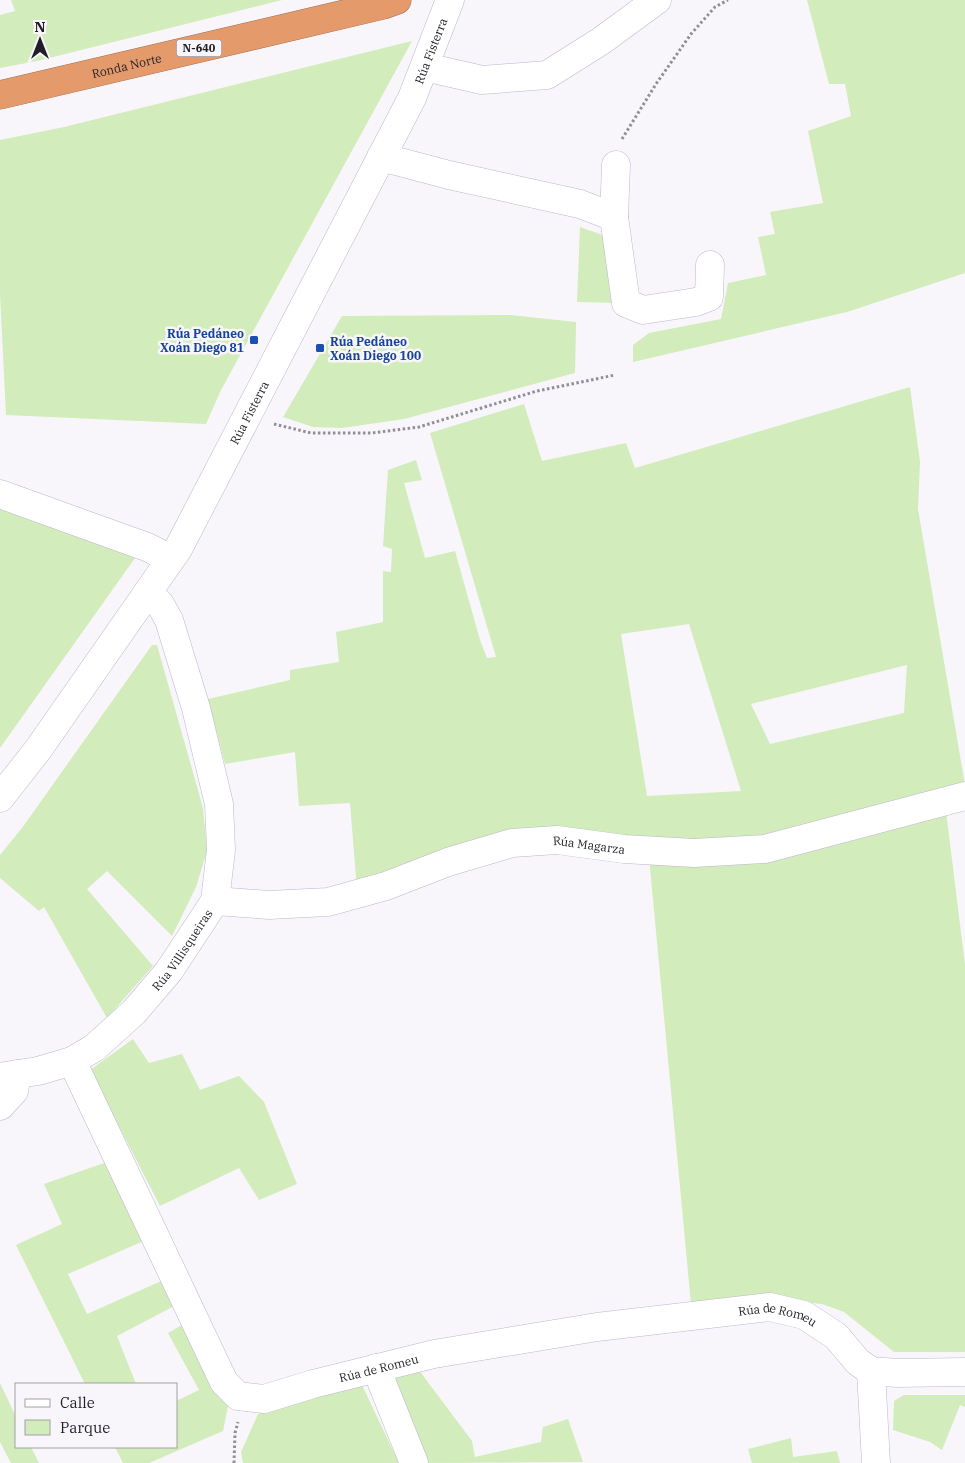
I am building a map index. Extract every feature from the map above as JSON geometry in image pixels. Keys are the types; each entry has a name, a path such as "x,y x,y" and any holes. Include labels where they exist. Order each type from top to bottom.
{"highway":[{"name":"Ronda Norte","path":"0,94 383,5 397,0"}],"street":[{"name":"Rúa Fisterra","path":"0,798 37,751 178,549 412,98 450,0"},
{"path":"428,58 482,80 547,75 601,41 657,0"},
{"path":"381,157 440,173 580,204 614,217"},
{"path":"616,164 614,217 626,302 643,310 696,302 708,297 710,265"},
{"path":"0,494 147,547 171,559"},
{"name":"Rúa Villisqueiras","path":"8,1076 38,1071 72,1061 94,1048 134,1012 169,971 215,901 221,850 219,804 196,708 169,620 160,604 147,593"},
{"name":"Rúa Magarza","path":"215,901 269,905 328,902 386,886 448,862 512,843 556,840 624,849 694,853 765,849 965,796"},
{"path":"72,1061 224,1382 238,1396 244,1397"},
{"path":"0,1106 14,1091 8,1076"},
{"name":"Rúa de Romeu","path":"244,1397 264,1399 313,1384 434,1354 596,1327 770,1307 804,1315 836,1336 858,1362 871,1371"},
{"path":"376,1368 414,1463"},
{"path":"876,1463 871,1371 897,1373 965,1372"}],"path":[{"path":"616,164 619,143 661,77 691,34 715,7 728,0"},
{"path":"248,416 311,433 381,432 418,427 537,391 615,375"},
{"path":"234,1463 235,1433 244,1397"}],"green space":[{"path":"11,0 282,0 37,61 0,68 0,15 15,11"},
{"path":"807,0 965,0 965,273 847,312 633,362 633,345 649,333 721,319 728,283 766,275 758,237 775,234 770,212 823,203 808,131 851,116 845,84 829,84"},
{"path":"412,41 221,390 206,424 6,415 0,294 0,140 64,127"},
{"path":"580,227 608,237 618,303 577,302"},
{"path":"510,315 576,322 575,373 404,419 342,428 313,427 283,417 342,316"},
{"path":"910,387 920,462 918,509 965,785 744,843 576,834 357,890 350,803 299,806 295,752 225,764 208,699 290,680 290,670 339,662 336,632 383,622 383,571 391,572 392,549 383,546 388,470 416,460 422,480 404,483 425,558 455,551 480,640 487,658 496,657 430,433 524,404 542,461 626,443 635,468","holes":["689,624 741,791 647,796 621,634","907,665 904,713 770,744 751,704"]},
{"path":"0,505 140,551 0,748"},
{"path":"152,645 157,645 203,808 207,851 196,887 172,936 107,871 87,889 153,966 107,1018 44,907 39,911 0,878 0,855 22,828"},
{"path":"946,811 965,965 965,1352 894,1352 844,1312 822,1304 751,1297 691,1304 649,857"},
{"path":"133,1039 149,1063 182,1054 200,1090 239,1076 264,1102 297,1184 259,1200 239,1168 160,1206 90,1070"},
{"path":"107,1162 146,1240 68,1274 87,1314 168,1278 178,1304 117,1336 136,1383 85,1383 16,1245 62,1224 44,1184"},
{"path":"185,1323 228,1406 223,1431 149,1463 123,1463 116,1448 178,1448 178,1400 199,1390 168,1333"},
{"path":"415,1365 472,1441 475,1457 541,1442 543,1427 568,1419 583,1462 423,1463 383,1376"},
{"path":"0,1383 15,1415 15,1448 32,1448 39,1463 11,1463 0,1442"},
{"path":"361,1383 399,1463 243,1463 241,1452 258,1414"},
{"path":"904,1395 965,1395 965,1407 960,1405 942,1450 930,1442 893,1430 894,1401"},
{"path":"791,1438 793,1457 837,1451 840,1463 752,1463 748,1449"}],"place":[{"name":"Rúa Pedáneo Xoán Diego 81","path":"254,340"},
{"name":"Rúa Pedáneo Xoán Diego 100","path":"320,348"}]}
